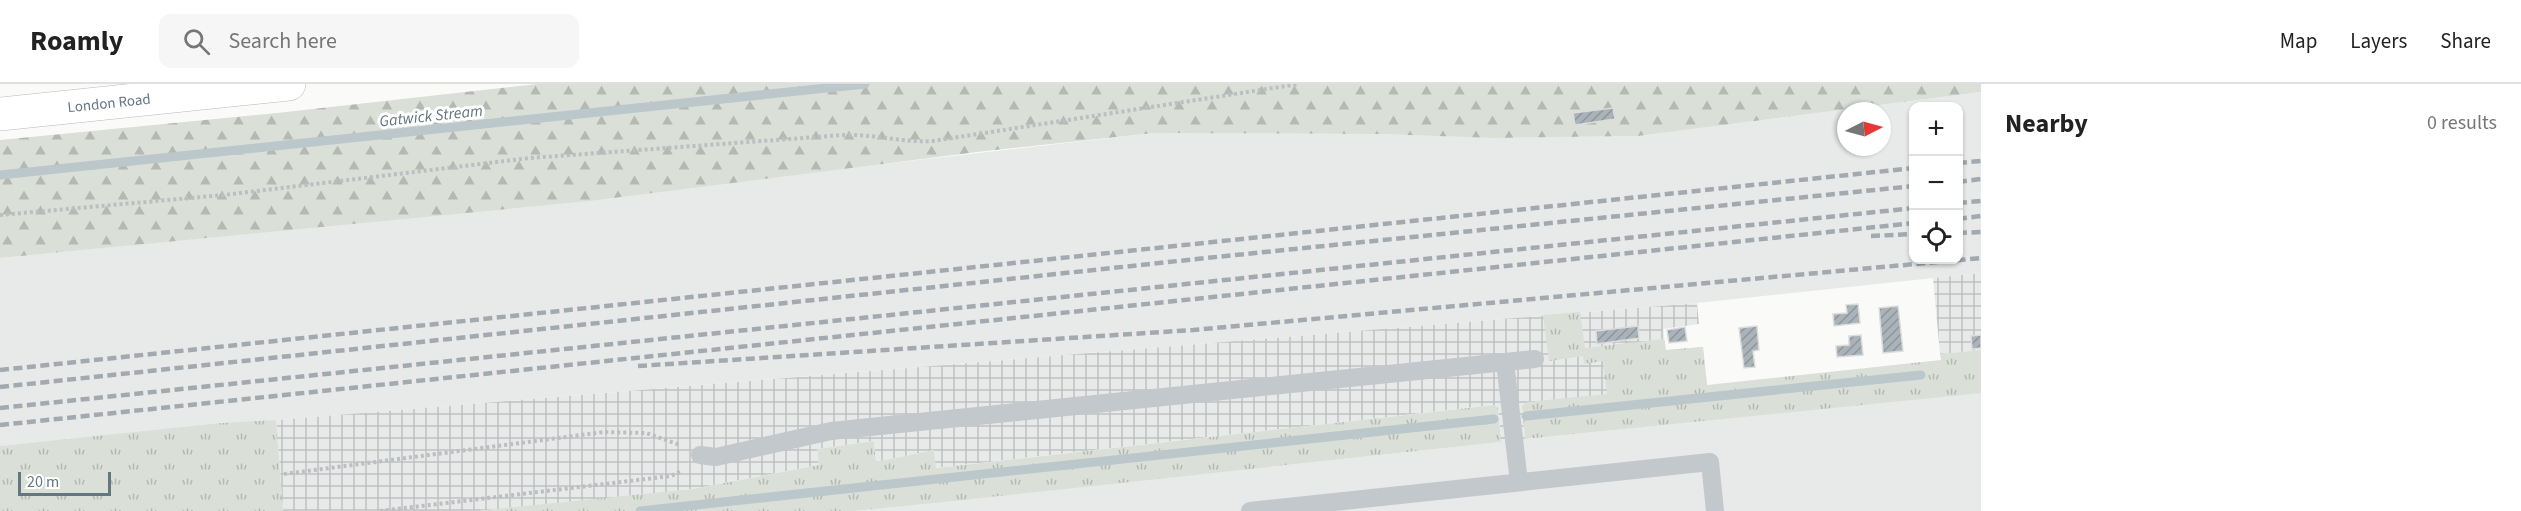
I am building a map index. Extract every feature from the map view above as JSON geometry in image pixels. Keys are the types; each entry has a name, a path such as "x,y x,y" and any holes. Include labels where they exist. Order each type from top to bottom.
{"main road":[{"name":"London Road","path":"0,114 290,84"}],"lane":[{"path":"700,455 717,457 831,431 1535,359"},
{"path":"1505,362 1519,482"},
{"path":"1250,511 1710,462 1715,511"}],"path":[{"path":"0,215 224,195 530,158 865,134 907,141 933,141 1299,84"},
{"path":"284,474 443,452 623,431 657,436 700,455 683,471 671,476 380,511"}],"shaded area":[{"path":"1981,92 1981,273 1697,303 276,420 0,446 0,258 426,216 1154,133 1379,134 1493,138 1638,136 1837,110 1837,156 1891,156 1891,104"},
{"path":"1981,273 1981,350 1940,354 1933,278"},
{"path":"1697,303 1699,324 1663,329 1666,350 1703,347 1707,385 1522,407 1525,439 1501,442 1498,408 1493,405 935,468 934,450 876,462 874,441 817,449 819,465 692,489 617,498 477,511 283,511 276,420"},
{"path":"1981,392 1981,511 854,511 1501,442 1500,435 1526,439"}],"green space":[{"path":"537,84 1981,84 1981,92 1891,104 1837,102 1837,110 1638,136 1493,138 1379,134 1154,133 977,152 589,201 0,258 0,140 277,113"},
{"path":"1580,312 1585,348 1664,339 1666,350 1703,347 1707,385 1941,360 1940,354 1981,350 1981,393 1525,439 1522,406 1527,402 1607,394 1603,361 1584,364 1583,356 1549,361 1543,315"},
{"path":"1494,405 1498,408 1501,442 934,503 854,511 477,511 692,489 819,465 817,449 874,441 876,462 934,450 936,468"},
{"path":"276,420 283,511 0,511 0,446 222,423"}],"building":[{"path":"1613,108 1615,119 1575,125 1573,113"},
{"path":"1858,304 1860,323 1834,326 1833,314 1847,313 1846,305"},
{"path":"1898,306 1903,351 1883,353 1879,308"},
{"path":"1638,326 1639,338 1597,344 1596,331"},
{"path":"1757,326 1759,350 1753,351 1755,367 1744,368 1739,328"},
{"path":"1685,327 1687,341 1669,343 1667,330"},
{"path":"1861,335 1863,355 1837,357 1836,346 1849,345 1849,336"},
{"path":"1981,335 1981,348 1972,349 1971,336"}],"waterway":[{"name":"Gatwick Stream","path":"0,175 865,84"},
{"path":"1526,416 1921,375"},
{"path":"640,511 1494,419"}],"railway":[{"path":"1963,163 1981,161"},
{"path":"0,370 1909,169"},
{"path":"1963,181 1981,179"},
{"path":"0,387 1206,258 1909,187"},
{"path":"1963,203 1981,201"},
{"path":"0,408 1909,209"},
{"path":"1963,218 1981,216"},
{"path":"0,425 1909,224"},
{"path":"1963,233 1981,232"},
{"path":"1871,236 1909,234"},
{"path":"638,366 1193,330 1981,258"}]}
